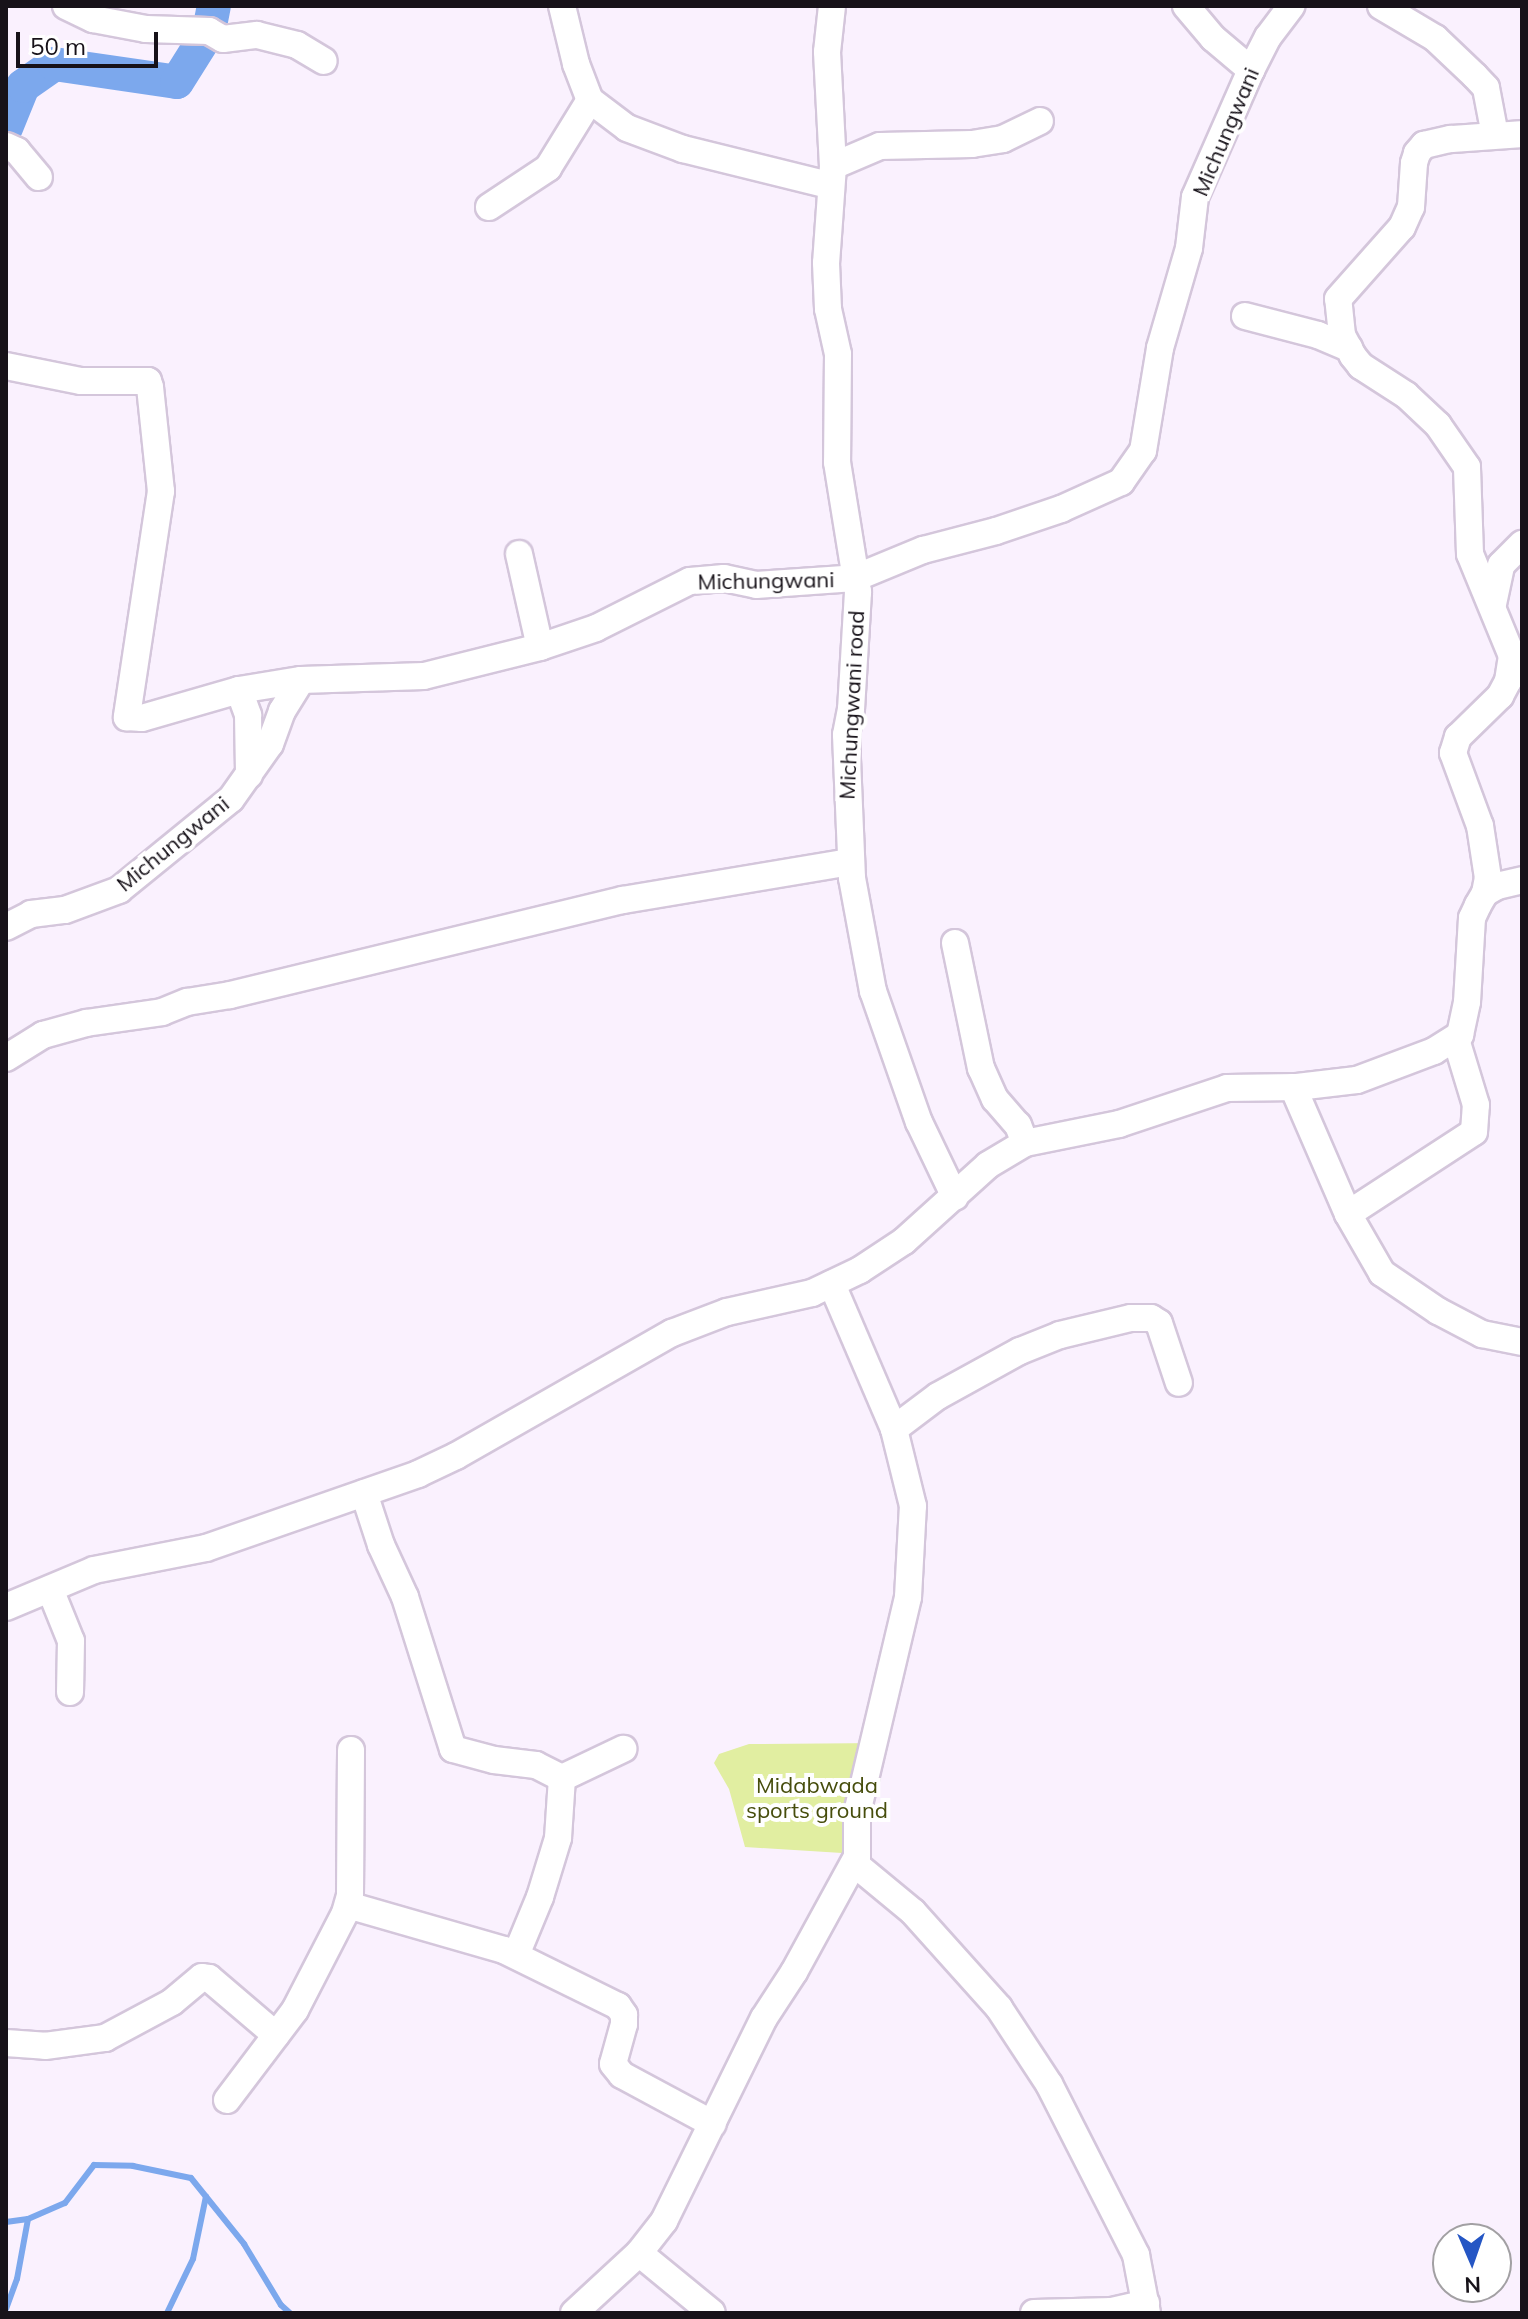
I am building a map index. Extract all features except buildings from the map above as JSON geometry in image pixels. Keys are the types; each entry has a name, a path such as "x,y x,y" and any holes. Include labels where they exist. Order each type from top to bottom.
{"street":[{"path":"66,6 93,19 146,29 209,31 223,39 257,35 297,45 324,61"},
{"path":"562,6 590,100 627,128 649,138 831,176 880,146 972,144 1003,139 1040,121"},
{"name":"Michungwani road","path":"832,6 827,52 831,176 826,263 828,309 838,354 837,462 858,609 846,735 850,862 873,991 919,1122 955,1197"},
{"path":"1186,6 1213,38 1251,70"},
{"name":"Michungwani","path":"6,927 31,914 65,910 119,890 231,799 270,744 282,711 301,680 424,676 540,647 596,628 690,581 724,578 756,585 855,578 923,550 996,531 1109,490 1130,472 1143,451 1160,348 1189,248 1195,197 1251,70 1268,37 1291,6"},
{"path":"1381,6 1435,38 1486,88 1495,135"},
{"path":"489,207 548,168 590,100"},
{"path":"1348,1214 1474,1132 1477,1125 1476,1105 1456,1039 1467,1002 1472,918 1485,893 1488,878 1480,826 1453,753 1458,737 1500,696 1512,668 1510,647 1470,554 1467,524 1469,478 1461,454 1438,425 1406,395 1361,366 1349,348 1339,320 1338,299 1402,227 1411,207 1417,153 1434,142 1522,134"},
{"path":"6,146 17,151 39,177"},
{"path":"1245,316 1318,335 1349,348"},
{"path":"6,366 81,381 148,381 161,491 127,717 142,718 239,690 301,680"},
{"path":"1493,604 1501,565 1505,557 1522,544"},
{"path":"519,554 540,647"},
{"path":"239,690 248,715 249,775"},
{"path":"6,1058 43,1035 86,1023 162,1012 187,1002 230,995 623,900 850,862"},
{"path":"1485,893 1522,880"},
{"path":"955,943 981,1068 995,1099 1018,1125 1025,1143"},
{"path":"6,1607 126,1561 206,1548 364,1493 456,1456 672,1333 727,1312 812,1293 832,1284 904,1241 988,1165 1025,1143 1119,1124 1227,1088 1293,1087 1357,1080 1434,1051 1456,1039"},
{"path":"1293,1087 1348,1214 1382,1273 1438,1311 1482,1334 1522,1342"},
{"path":"574,2313 639,2253 664,2221 764,2018 855,1864 857,1813 908,1597 913,1506 894,1429 832,1284"},
{"path":"894,1429 938,1396 1020,1351 1060,1335 1131,1318 1151,1318 1159,1323 1179,1383"},
{"path":"364,1493 381,1545 405,1597 453,1749 483,1758 536,1765 562,1778"},
{"path":"50,1589 71,1641 70,1692"},
{"path":"562,1778 623,1749"},
{"path":"227,2100 316,1975 348,1905 351,1750"},
{"path":"516,1955 540,1897 558,1838 562,1778"},
{"path":"855,1864 913,1912 999,2008 1049,2084 1136,2255 1147,2308 1034,2313"},
{"path":"348,1905 516,1955 618,2006 624,2015 624,2024 613,2064 622,2075 713,2124"},
{"path":"6,2043 45,2046 105,2038 172,2002 202,1977 209,1978 276,2035"},
{"path":"639,2253 712,2313"}],"green space":[{"name":"Midabwada sports ground","path":"881,1743 858,1854 745,1847 729,1789 714,1763 719,1754 749,1744"}],"waterway":[{"path":"6,128 23,86 54,64 177,82 209,31 214,6"},
{"path":"6,2222 28,2219 65,2203 94,2165 133,2166 191,2178 244,2244 281,2305 290,2313"},
{"path":"167,2313 193,2259 206,2196"},
{"path":"6,2309 17,2279 28,2219"}]}
